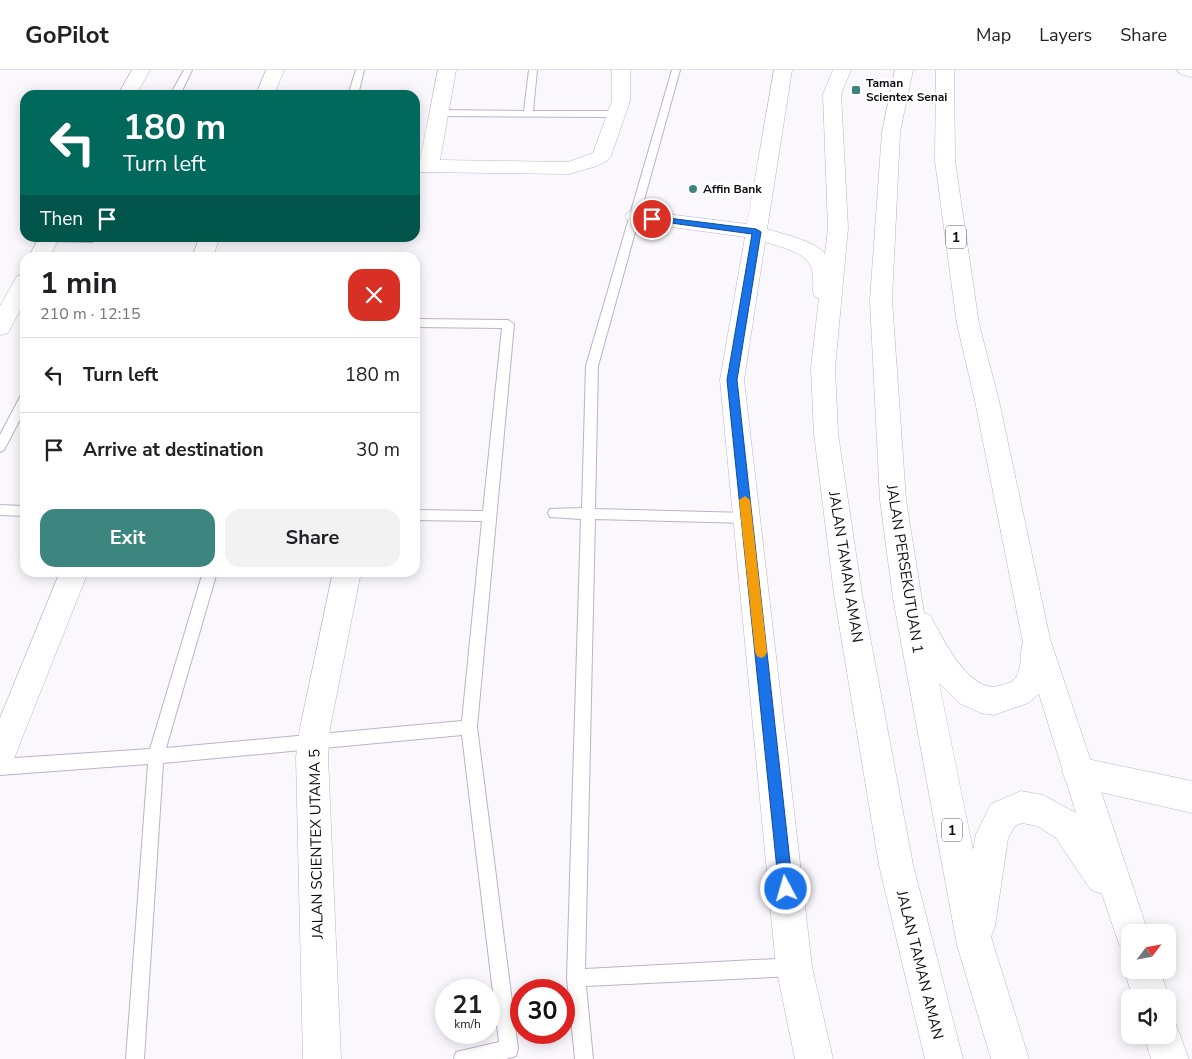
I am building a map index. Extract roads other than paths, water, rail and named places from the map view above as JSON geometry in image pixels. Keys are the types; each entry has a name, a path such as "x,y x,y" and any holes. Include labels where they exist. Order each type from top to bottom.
{"main road":[{"path":"130,90 141,70"},
{"path":"267,90 275,70"},
{"path":"447,70 439,113 422,166 569,168 590,162 601,156 621,101 621,70"},
{"path":"783,70 732,380 794,968 814,1059"},
{"name":"JALAN TAMAN AMAN","path":"842,70 832,94 838,228 823,368 826,434 853,623 896,865 944,1059"},
{"name":"JALAN PERSEKUTUAN 1","path":"904,70 891,132 881,300 892,500 907,598 975,945 1010,1059"},
{"name":"1","path":"945,70 945,161 968,324 987,401 1036,638 1127,920"},
{"path":"1186,70 1192,72"},
{"path":"635,216 756,232 814,254 823,269 823,368"},
{"path":"0,326 20,290"},
{"path":"0,756 72,577"},
{"name":"JALAN SCIENTEX UTAMA 5","path":"322,1059 312,767 314,741 346,577"},
{"path":"907,598 937,656 955,681 973,697 993,701 1019,694 1033,679 1036,638"},
{"path":"1078,772 1192,797"},
{"path":"975,945 992,834 1003,815 1021,806 1043,811 1067,826 1127,920"},
{"path":"1165,1044 1170,1059"}],"lane":[{"path":"178,90 188,70"},
{"path":"354,90 360,70"},
{"path":"528,113 533,70"},
{"path":"584,1059 576,978 592,366 676,70"},
{"path":"439,113 616,114"},
{"path":"420,323 508,324 469,727 509,1049 462,1059"},
{"path":"0,447 20,408"},
{"path":"0,510 20,511"},
{"path":"555,513 747,518"},
{"path":"420,515 490,516"},
{"path":"135,1059 156,756 209,577"},
{"path":"0,767 156,756 469,727"},
{"path":"576,978 794,968"}],"place":[{"name":"Taman Scientex Senai","path":"856,90"},
{"name":"Affin Bank","path":"693,189"}]}
